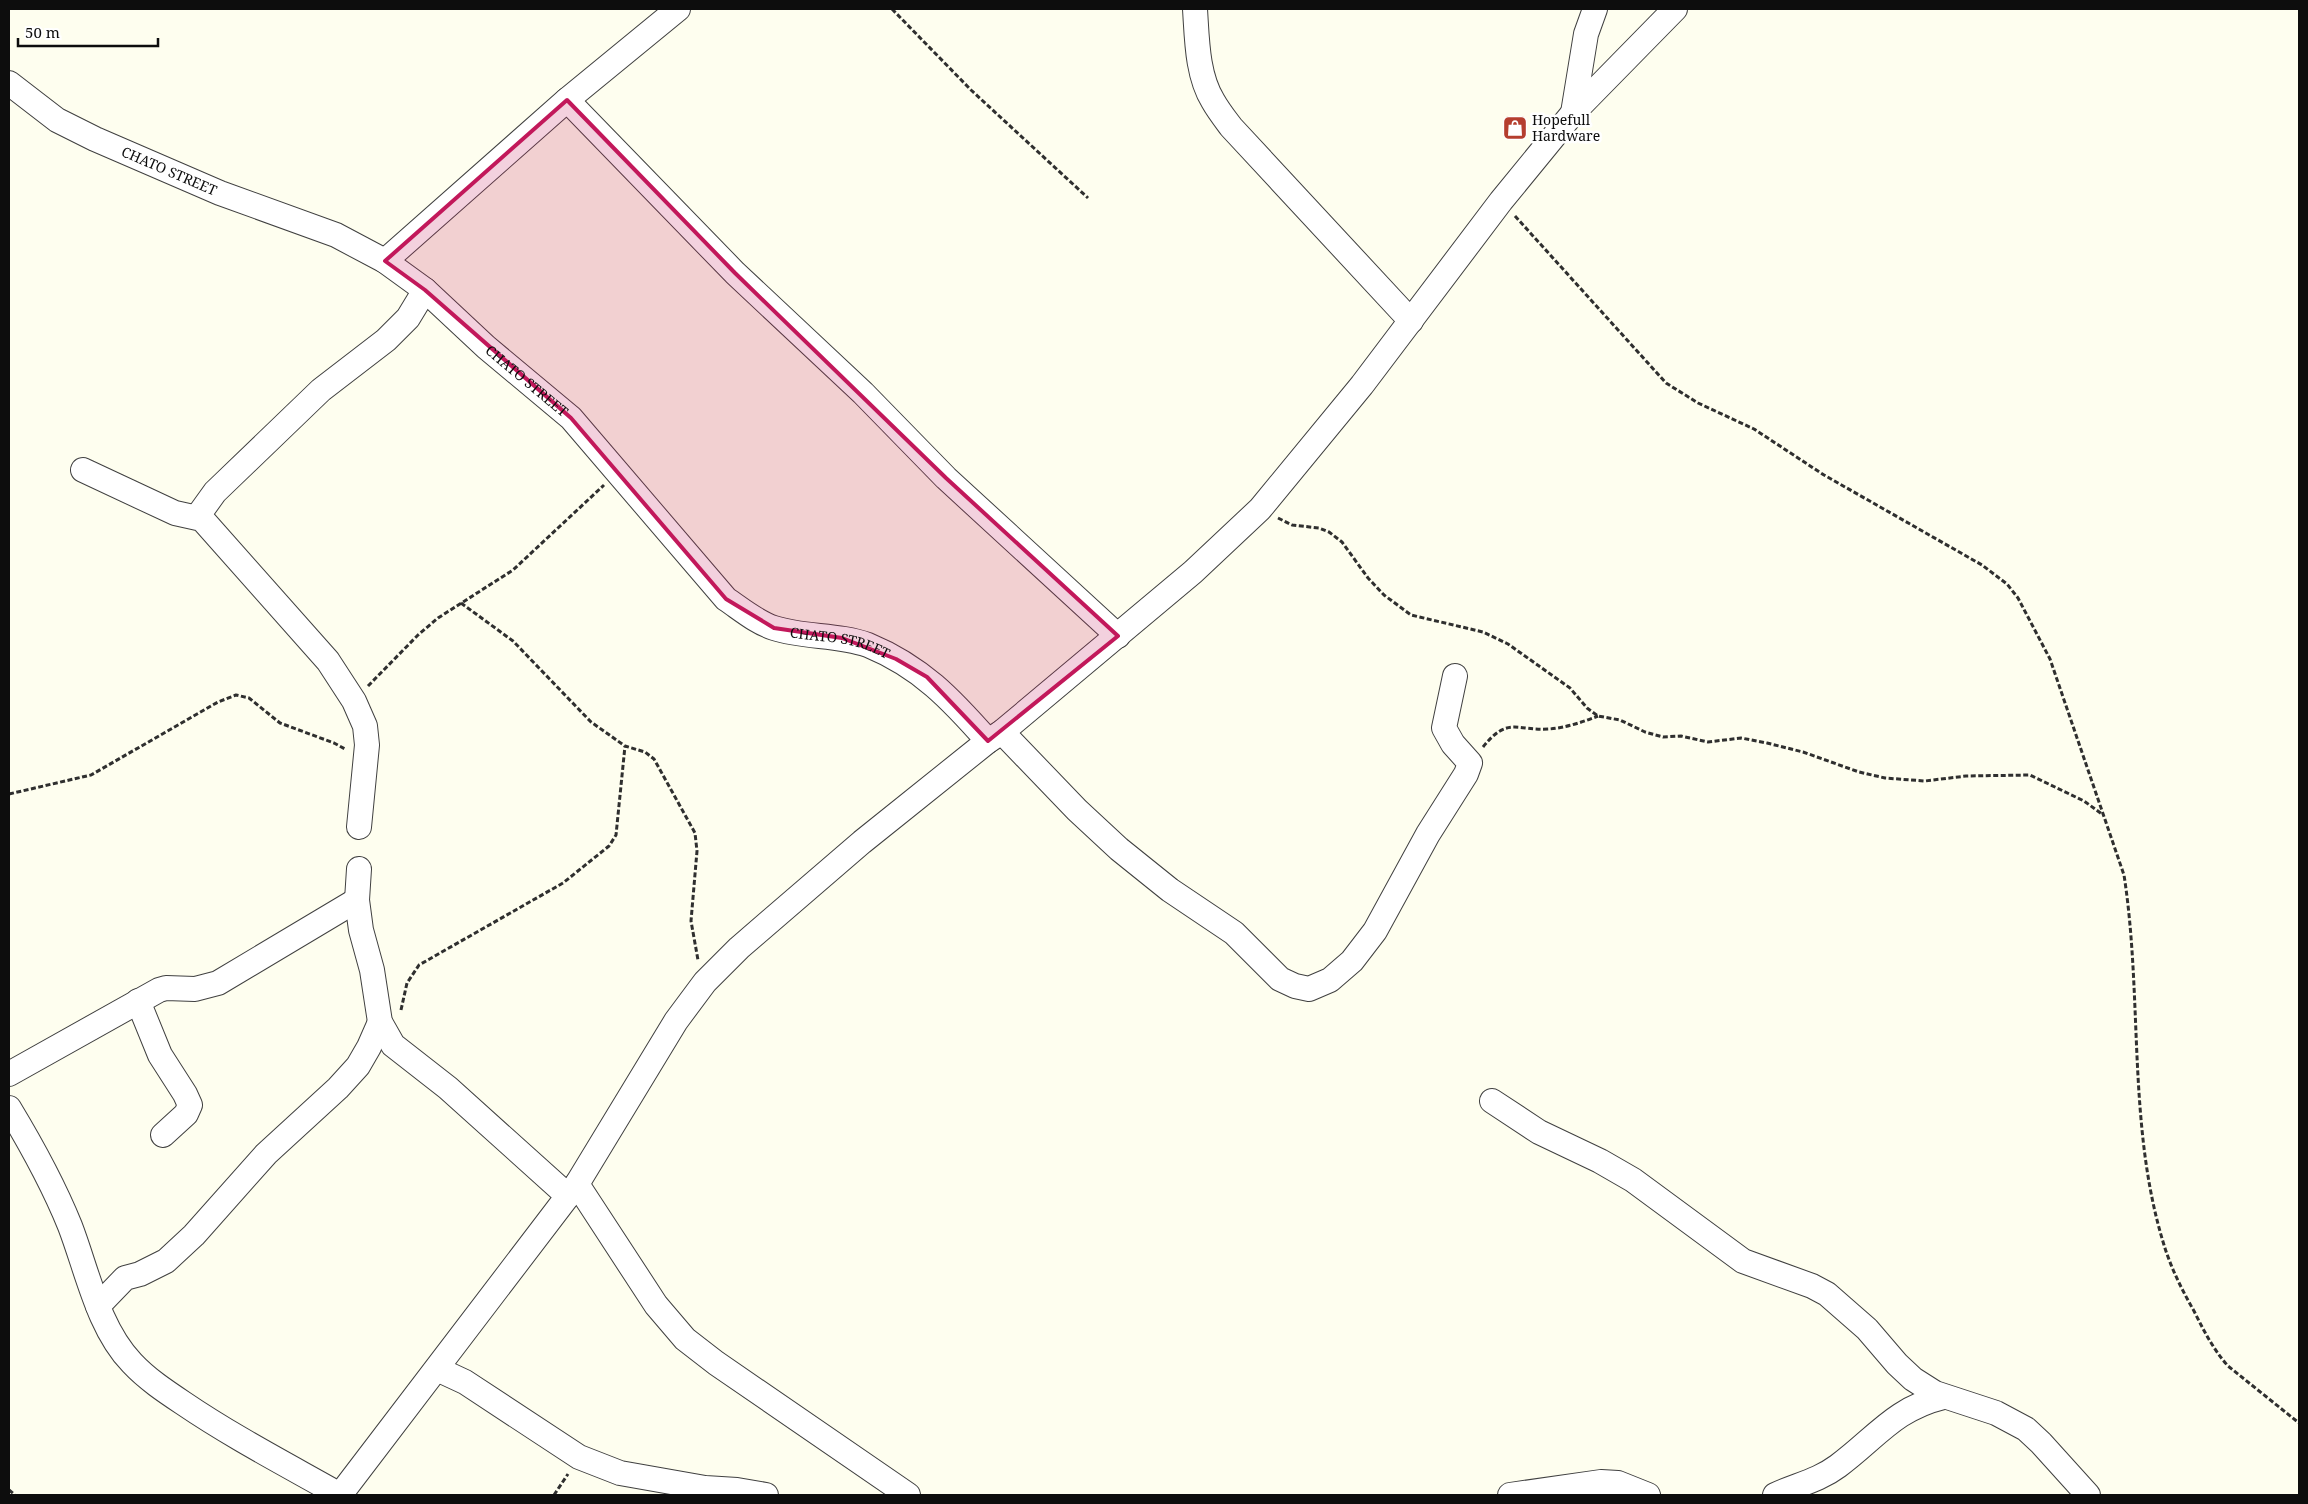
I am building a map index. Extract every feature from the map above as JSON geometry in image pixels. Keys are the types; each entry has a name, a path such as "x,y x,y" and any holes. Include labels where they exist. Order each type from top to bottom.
{"street":[{"path":"385,260 567,100 678,9"},
{"path":"1195,9 1198,47 1203,76 1212,100 1230,128 1411,320"},
{"path":"1573,113 1586,34 1595,9"},
{"path":"9,1108 32,1146 58,1197 98,1306 117,1343 132,1363 153,1382 224,1431 340,1495 572,1190 676,1021 705,982 739,948 855,848 995,737 1194,572 1260,509 1362,385 1501,201 1573,113 1675,9"},
{"name":"CHATO STREET","path":"9,83 57,120 95,139 220,192 336,235 385,260 425,290 486,347 571,418 726,599 755,619 774,628 796,633 842,638 867,645 927,677 1119,849 1170,890 1234,933 1280,979 1295,986 1308,989 1330,980 1352,961 1375,931 1428,834 1466,774 1470,763"},
{"path":"567,100 735,273 863,393 982,513 1118,636"},
{"path":"197,517 215,492 321,390 386,340 408,318 425,290"},
{"path":"83,470 174,514 197,517 206,523 328,661 354,701 365,726 368,745 359,827"},
{"path":"1455,676 1444,728 1453,744 1470,763"},
{"path":"359,869 357,900 380,1022 393,1045 572,1190 656,1305 685,1339 716,1363 908,1495"},
{"path":"9,1074 138,1001 166,988 195,989 218,982 357,900"},
{"path":"138,1001 160,1055 186,1094 190,1105 186,1114 163,1134"},
{"path":"98,1306 125,1278 140,1274 166,1261 194,1235 266,1154 323,1102 358,1066 369,1048 380,1022"},
{"path":"1492,1101 1539,1132 1600,1161 1633,1180 1743,1261 1812,1286 1827,1294 1861,1323 1897,1364 1913,1379 1943,1397 1996,1413 2026,1429 2088,1495"},
{"path":"437,1369 465,1382 579,1457 620,1472 705,1488 737,1490 766,1495"},
{"path":"1774,1495 1806,1484 1825,1474 1901,1414 1926,1401 1943,1397"},
{"path":"1510,1495 1601,1482 1618,1483 1648,1495"}],"path":[{"path":"892,9 971,90 1088,198"},
{"path":"1501,201 1666,383 1698,403 1754,429 1824,475 1982,565 2007,584 2018,598 2050,659 2124,875 2129,905 2137,1056 2146,1154 2151,1192 2164,1246 2183,1291 2219,1356 2228,1366 2299,1423"},
{"path":"354,701 418,635 438,618 513,570 616,472"},
{"path":"1260,509 1292,525 1318,528 1329,532 1342,542 1368,578 1384,595 1411,615 1483,632 1508,644 1570,688 1587,708 1598,716 1620,720 1645,732 1663,737 1681,736 1708,742 1741,738 1767,743 1816,756 1859,772 1886,778 1925,780 1966,776 2030,775 2084,800 2103,815"},
{"path":"461,603 513,641 591,722 625,746 645,752 654,759 695,833 697,851 691,922 694,949 705,982"},
{"path":"9,794 91,775 218,702 236,695 248,698 280,723 334,743 365,760"},
{"path":"1470,763 1493,735 1506,728 1514,726 1550,729 1580,723 1598,716"},
{"path":"393,1045 407,983 419,965 563,883 610,846 616,835 625,746"},
{"path":"9,1490 15,1495"}],"highlighted area":[{"path":"567,100 735,273 946,478 1118,636 988,741 927,677 896,659 842,638 774,628 726,599 571,418 425,290 385,261"}],"place":[{"name":"Hopefull Hardware","path":"1515,128"}]}
